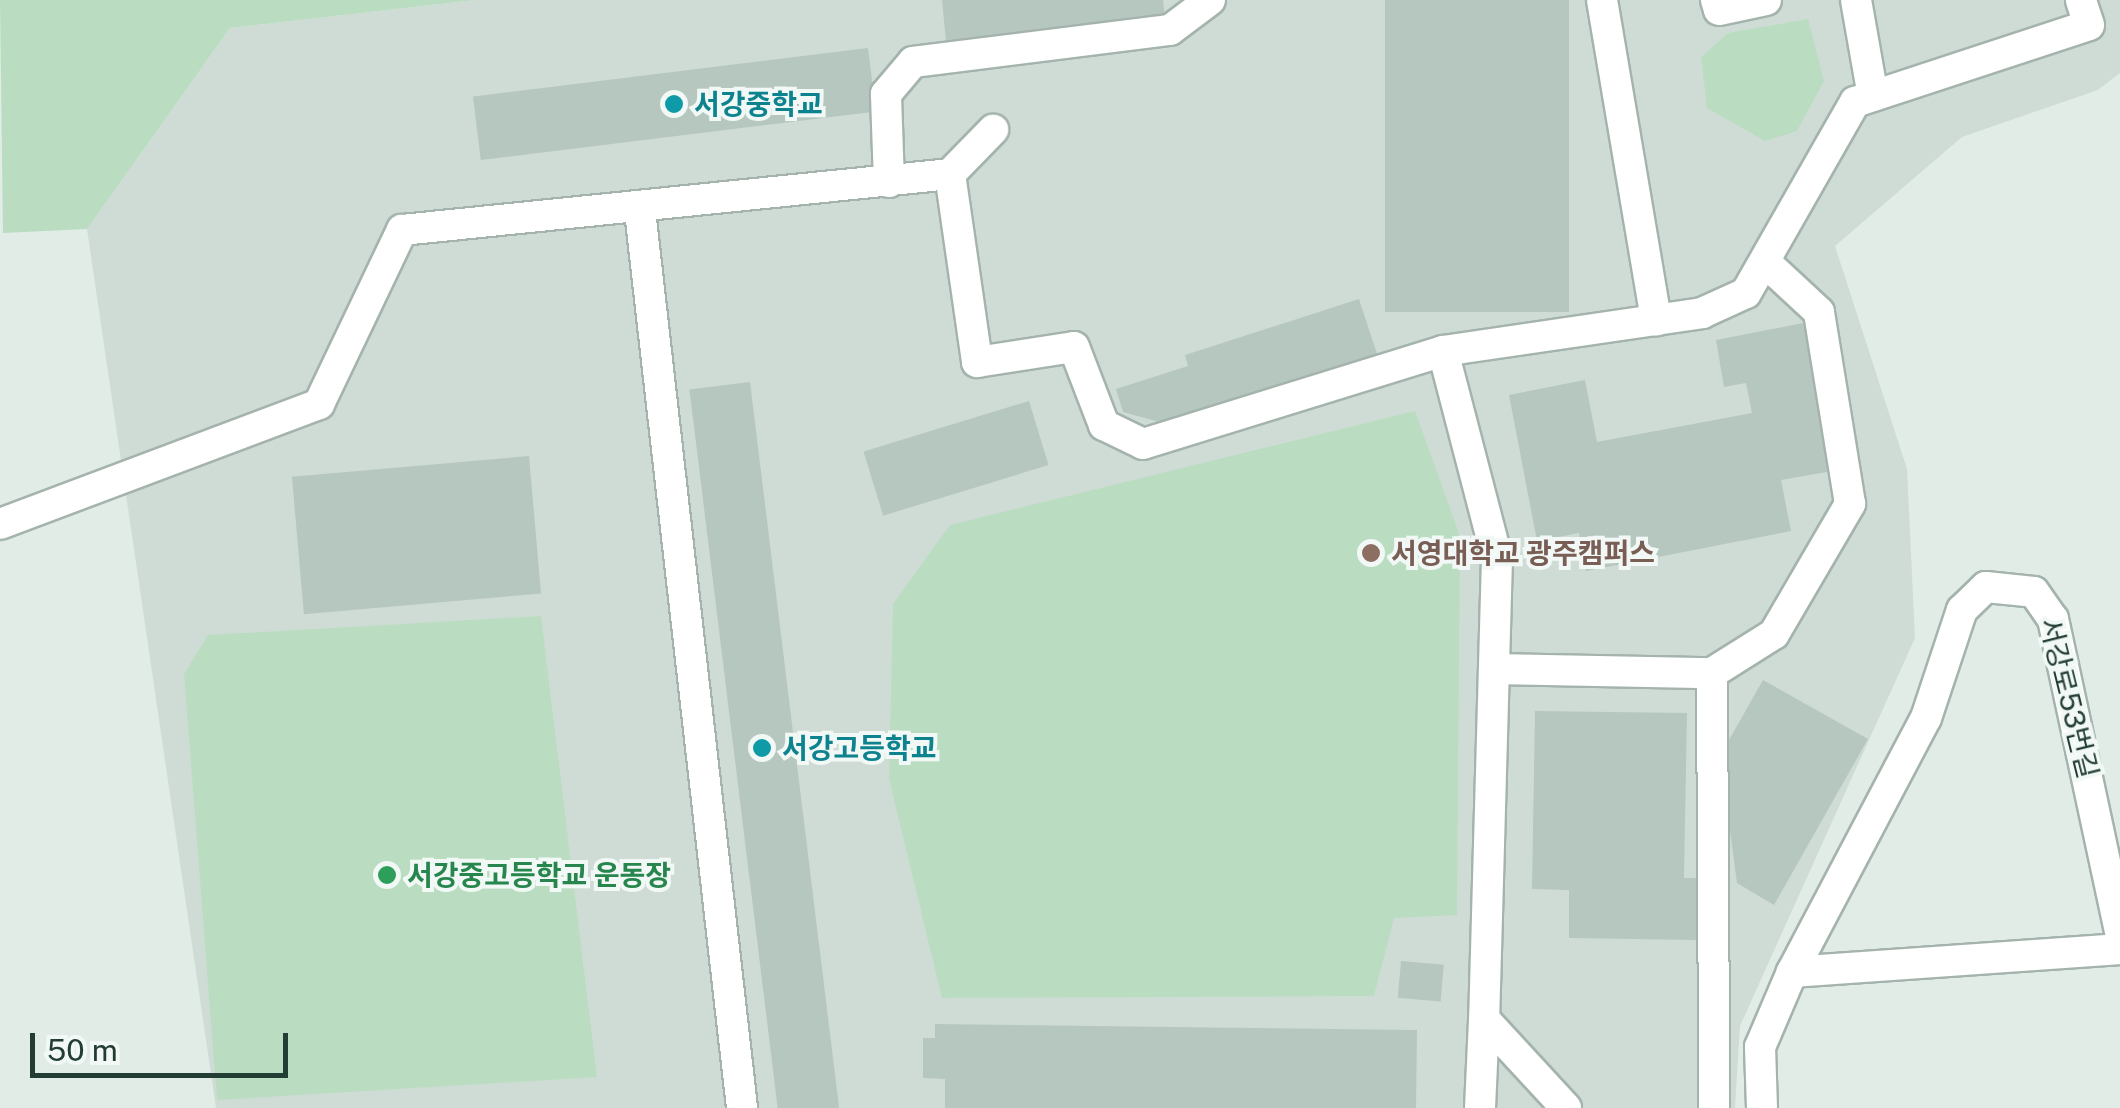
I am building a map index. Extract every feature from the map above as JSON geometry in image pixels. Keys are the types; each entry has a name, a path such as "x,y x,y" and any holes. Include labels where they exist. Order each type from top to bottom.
{"street":[{"path":"889,182 886,94 913,62 1170,30 1210,0"},
{"path":"1602,0 1656,320"},
{"path":"1716,0 1719,10 1766,0"},
{"path":"1856,0 1873,96"},
{"path":"950,174 976,362 1074,348 1104,425 1144,444 1443,352 1656,320 1746,294 1855,102 2085,12 2120,23"},
{"path":"0,524 319,404 402,230 640,210 950,174 993,130"},
{"path":"640,210 742,1108"},
{"path":"1494,669 1712,673 1774,634 1850,504 1819,312 1766,262"},
{"path":"1443,352 1496,558 1480,1108"},
{"name":"서강로53번길","path":"1762,1108 1760,1047 1792,972 1926,718 1962,610 2002,583 2034,592 2052,618 2120,931"},
{"path":"1712,673 1714,1108"},
{"path":"1792,972 2120,948"},
{"path":"1484,1019 1566,1108"}],"shaded area":[{"path":"475,0 2120,0 2120,73 2098,90 1962,137 1835,246 1907,469 1915,638 1740,1026 1735,1108 216,1108 87,229 230,28"}],"green space":[{"path":"0,0 475,0 230,28 87,229 3,233"},
{"path":"1808,19 1824,81 1797,131 1765,141 1707,108 1701,57 1728,33"},
{"path":"1415,411 1460,536 1457,915 1394,918 1374,996 942,998 889,779 893,604 950,525"},
{"name":"서강중고등학교 운동장","path":"541,616 597,1077 217,1100 184,674 208,635"}],"building":[{"path":"942,0 1163,0 1165,18 946,41"},
{"path":"1385,0 1569,0 1569,312 1385,312"},
{"name":"서강중학교","path":"868,48 876,112 481,160 473,97"},
{"path":"1359,299 1379,360 1174,426 1123,412 1116,389 1188,366 1185,355"},
{"path":"1803,323 1832,471 1781,480 1791,531 1586,571 1579,533 1537,541 1509,395 1585,380 1597,442 1752,413 1746,383 1724,387 1716,340"},
{"name":"서강고등학교","path":"750,382 839,1108 778,1108 689,389"},
{"path":"1029,401 1049,465 883,516 864,452"},
{"path":"529,456 541,593 304,614 292,477"},
{"path":"1763,680 1868,739 1774,905 1737,883 1720,756"},
{"path":"1535,711 1687,713 1684,878 1698,878 1698,940 1569,938 1569,890 1532,889"},
{"path":"1401,961 1444,965 1441,1002 1398,998"},
{"path":"935,1024 1417,1030 1416,1108 945,1108 945,1079 923,1078 923,1038 935,1038"}],"place":[{"name":"서강중학교","path":"674,104"},
{"name":"서영대학교 광주캠퍼스","path":"1371,553"},
{"name":"서강고등학교","path":"762,748"},
{"name":"서강중고등학교 운동장","path":"387,875"}]}
